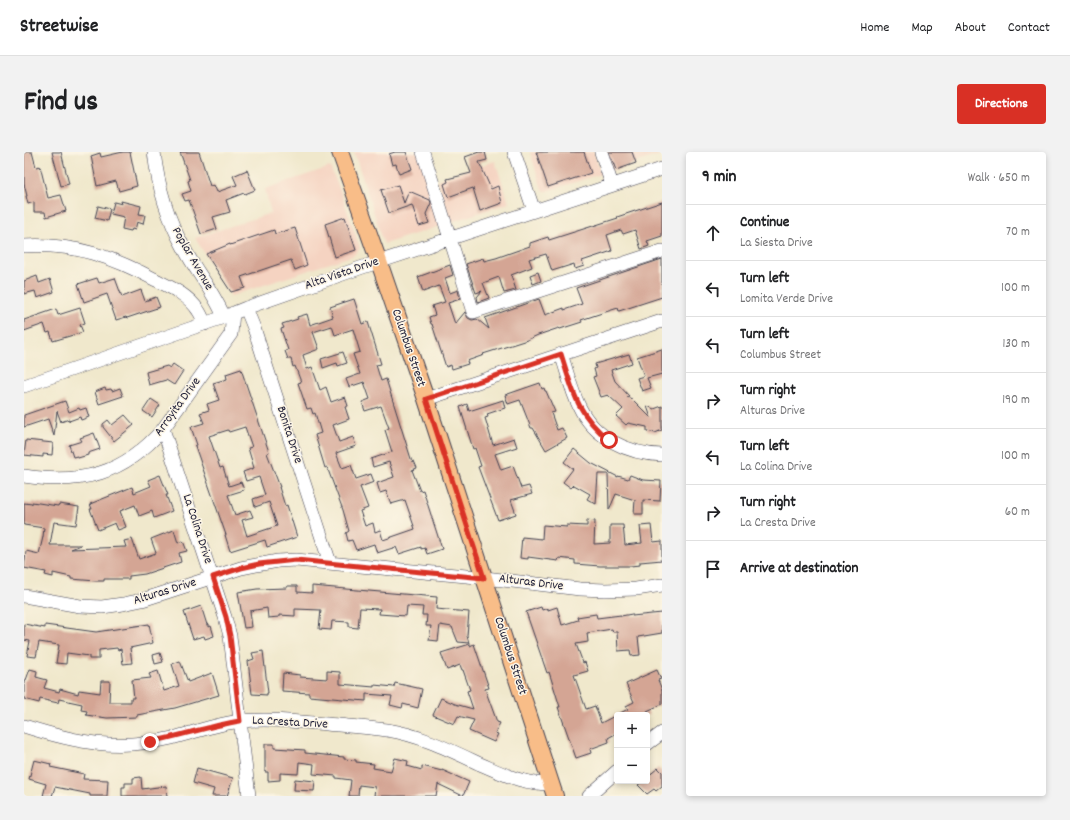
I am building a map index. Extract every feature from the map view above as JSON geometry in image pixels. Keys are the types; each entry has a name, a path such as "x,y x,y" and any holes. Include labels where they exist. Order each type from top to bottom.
{"main road":[{"name":"Columbus Street","path":"340,152 426,399 554,790"}],"street":[{"name":"Poplar Avenue","path":"154,152 159,183 173,228 184,249 218,303 228,315"},
{"path":"423,152 474,312 662,251"},
{"path":"514,152 534,211"},
{"path":"601,152 612,185"},
{"name":"Alta Vista Drive","path":"24,386 379,262 662,169"},
{"path":"24,246 59,247 83,250 129,266 182,292 199,310 205,324"},
{"name":"Bonita Drive","path":"246,308 254,328 330,563"},
{"name":"Arroyita Drive","path":"24,476 46,480 83,478 122,464 138,454 152,442 163,429 231,334 228,315"},
{"path":"426,399 662,321"},
{"path":"561,354 580,408 587,420 609,440 622,448 649,455 662,455"},
{"name":"La Colina Drive","path":"163,429 226,617 230,636 249,796"},
{"name":"Alturas Drive","path":"24,596 80,606 102,607 142,600 241,568 278,561 296,560 580,589 636,589 662,585"},
{"name":"La Cresta Drive","path":"24,726 61,738 84,742 127,745 165,739 216,725 240,721 278,720 387,730 432,742 515,779 554,790"},
{"path":"650,742 662,733"},
{"path":"588,796 614,774"}],"shaded area":[{"path":"354,152 419,152 443,225 384,244"},
{"path":"530,152 594,152 601,174 543,192"},
{"path":"604,152 662,152 662,154 610,171"},
{"path":"495,161 509,203 451,222 437,180"},
{"path":"330,167 340,190 360,248 354,255 231,296 195,238 271,213 265,189"}],"building":[{"path":"24,152 32,152 36,167 40,166 48,198 61,195 66,211 46,217 45,212 34,212 34,202 28,204 24,184"},
{"path":"52,152 61,152 69,184 61,186"},
{"path":"130,152 137,186 119,191 116,181 97,186 91,156 100,153 101,157"},
{"path":"180,152 199,152 210,186 214,185 217,192 237,185 233,176 247,170 255,190 226,200 230,212 213,217 217,229 201,234 189,200 185,201 182,194 191,191 188,181 190,180"},
{"path":"395,152 406,152 412,169 399,174 396,164 392,165 389,154"},
{"path":"479,152 485,152 487,160 479,162 491,189 498,186 502,203 480,211 473,188 448,197 444,184 448,182 447,179 471,173 465,157"},
{"path":"536,152 584,152 591,173 548,187"},
{"path":"609,152 632,152 636,163 616,170"},
{"path":"398,185 404,203 409,191 430,200 431,203 426,214 429,223 419,226 412,205 389,213 381,190"},
{"path":"121,201 141,206 139,214 145,215 143,224 137,222 135,230 132,229 131,231 122,229 124,217 111,214 114,202 122,204"},
{"path":"662,202 662,236 647,241 649,246 641,249 635,230 623,234 621,230 607,235 612,251 582,261 584,266 575,269 574,264 552,271 546,254 529,259 532,267 511,275 516,290 504,293 499,277 483,283 489,298 478,302 477,297 482,291 476,293 466,264 483,258 484,261 496,258 530,246 530,243 548,237 549,240"},
{"path":"98,206 110,209 107,221 95,218"},
{"path":"345,217 356,250 335,257 325,224"},
{"path":"295,228 307,265 295,270 291,260 241,277 245,288 231,292 206,254 230,244 274,230 275,234"},
{"path":"662,259 662,297 619,311 618,308 581,320 582,322 560,329 559,328 483,354 484,355 467,361 468,364 452,369 451,365 446,367 429,317 435,315 432,306 445,302 439,286 423,292 418,277 450,265 453,275 445,278 450,293 458,290 460,299 448,303 455,324 465,312 468,318 472,320 477,319 489,329 485,318 539,299 545,315 564,308 564,310 582,304 576,288"},
{"path":"538,272 541,281 533,284 530,275"},
{"path":"37,276 39,283 50,279 54,292 37,298 35,291 24,294 24,281"},
{"path":"97,278 99,283 115,278 122,297 141,290 145,301 156,297 160,307 116,320 107,294 84,302 78,284"},
{"path":"354,299 362,324 368,322 381,364 376,365 381,381 386,379 412,462 414,461 417,468 412,470 420,491 423,490 442,549 427,554 425,548 421,549 421,547 399,554 396,547 377,553 374,544 356,550 352,540 348,541 346,533 349,531 343,510 327,467 325,468 315,435 321,433 315,413 313,414 311,408 307,409 298,383 301,382 295,366 293,367 291,359 288,359 285,351 288,350 281,329 284,328 282,324 298,319 297,317 307,314 310,325 333,317 330,307","holes":["332,326 335,335 353,329 360,352 353,354 360,374 346,379 349,387 364,382 370,399 362,402 365,411 381,406 389,428 385,430 392,452 371,459 373,467 389,462 394,477 377,483 380,493 386,491 391,504 405,500 415,529 383,540 380,530 375,532 373,523 365,526 360,511 368,508 360,487 374,482 371,474 356,479 351,465 342,468 336,453 356,446 353,437 339,442 333,425 349,419 345,407 348,406 345,397 331,402 326,387 320,390 312,367 307,369 303,355 319,349 313,332"]},
{"path":"80,308 85,323 80,325 83,332 53,341 50,332 47,333 44,324 24,331 24,320 56,309 58,315"},
{"path":"662,349 662,374 647,378 651,388 642,391 637,378 644,376 637,357"},
{"path":"343,352 347,363 338,366 337,363 323,368 321,359"},
{"path":"629,354 632,363 611,370 615,381 629,396 627,397 632,399 651,418 647,406 654,409 662,406 662,430 655,433 647,431 647,427 628,423 626,425 616,416 623,409 608,395 601,397 593,377 596,376 594,369 596,368 595,364"},
{"path":"173,364 183,371 174,385 166,380 149,385 146,372 167,366 170,368"},
{"path":"241,369 269,452 267,453 280,487 285,506 287,505 297,537 267,547 265,540 230,551 226,535 195,446 197,445 191,427 204,423 200,413 209,410 207,404 219,400 213,383 227,379 226,374","holes":["245,427 252,447 248,448 254,468 243,472 246,481 259,477 265,495 253,499 255,507 269,502 277,526 247,536 242,520 253,517 250,510 235,515 228,495 244,490 241,482 229,486 223,467 220,468 209,436 228,430 229,432"]},
{"path":"540,383 542,389 544,388 546,391 555,412 551,413 557,430 562,428 567,438 546,450 533,428 531,428 520,400 508,404 505,395"},
{"path":"105,388 106,390 111,389 112,391 120,388 123,396 99,404 95,392"},
{"path":"151,399 160,405 152,417 143,411"},
{"path":"503,400 505,408 487,414 488,417 485,418 493,445 514,438 517,447 495,454 501,470 513,466 521,488 529,486 532,494 511,500 516,514 498,520 478,467 481,466 475,448 473,449 460,407 467,404 469,411"},
{"path":"65,401 69,412 79,408 80,410 86,408 89,417 81,420 80,417 61,422 57,411 54,436 48,419 24,427 24,415"},
{"path":"125,415 134,425 114,441 103,427 103,424 108,420 112,425"},
{"path":"94,433 100,449 78,458 77,456 73,457 69,445 82,441 80,438"},
{"path":"26,440 53,443 52,455 43,454 43,457 24,455"},
{"path":"574,449 591,463 618,477 628,479 630,475 643,480 661,481 660,501 643,500 643,514 634,514 635,500 616,494 609,510 608,474 598,474 596,504 587,499 590,494 574,485 571,488 563,482 573,469 564,462"},
{"path":"160,475 168,495 166,495 172,511 154,518 152,511 139,516 135,505 120,511 126,527 118,530 115,523 98,530 90,509 92,509 90,504 132,487 134,493 151,486 148,480"},
{"path":"32,502 58,506 59,504 79,507 76,525 54,522 50,545 81,545 71,549 126,547 124,541 132,539 139,559 156,553 151,539 174,530 178,543 183,541 187,551 179,553 181,562 145,574 129,576 129,579 104,579 104,581 96,581 71,579 71,577 53,573 53,577 45,575 46,572 24,568 26,551 39,554 43,537 44,528 24,525 24,503 32,504"},
{"path":"587,520 595,521 594,544 610,543 610,525 623,525 625,545 642,543 640,526 651,525 653,542 662,541 662,560 640,562 640,565 630,566 600,566 575,564 575,560 559,558 558,561 528,557 528,559 520,558 522,537 542,539 543,525 567,527 567,525 587,526"},
{"path":"287,586 297,586 297,592 312,593 312,586 437,597 436,609 469,612 467,636 469,643 458,642 452,627 440,625 438,641 429,640 431,626 426,626 427,615 422,615 423,607 407,606 406,616 379,614 380,609 360,608 358,628 349,627 349,622 332,621 331,630 319,629 321,610 295,609 295,616 279,615 279,617 268,618 267,608 250,611 252,627 244,628 238,592 257,589 287,588"},
{"path":"201,606 207,625 209,624 209,627 211,626 214,636 205,639 204,636 193,639 184,612"},
{"path":"541,607 542,610 548,608 548,610 557,607 562,625 578,620 577,617 596,614 597,618 632,614 632,616 662,613 662,633 638,637 640,655 631,656 630,650 618,651 617,632 613,632 612,629 587,633 588,642 576,644 583,663 585,662 588,671 574,675 586,709 595,706 601,723 614,716 614,735 608,738 609,742 590,749 591,753 576,758 558,707 560,707 549,672 547,673 526,612"},
{"path":"24,624 45,628 45,625 96,632 149,624 153,643 130,648 132,663 123,664 121,649 118,650 117,648 99,650 99,659 89,659 89,656 67,653 66,664 56,663 59,645 39,642 36,657 27,656 30,641 24,640"},
{"path":"470,644 470,646 474,644 489,688 485,689 497,722 500,723 495,733 498,734 494,742 469,731 474,720 458,716 454,724 433,715 441,698 473,709 467,691 470,690 463,670 460,665 447,670 441,653"},
{"path":"263,651 268,693 267,695 252,694 248,661 254,659 252,653"},
{"path":"160,653 163,662 155,664 153,655"},
{"path":"180,661 188,682 212,673 219,695 175,708 137,715 137,717 107,718 86,715 87,711 81,710 82,704 59,699 58,703 40,699 39,703 24,699 24,680 26,680 30,669 37,671 36,677 47,680 44,688 59,692 60,689 78,694 79,690 100,693 101,681 110,681 109,702 131,702 131,698 134,698 132,680 151,678 149,674 158,671 164,691 179,686 172,664"},
{"path":"657,670 661,679 658,680 662,690 662,704 647,711 622,712 628,709 626,706 634,702 626,684"},
{"path":"327,671 340,672 340,684 394,687 395,683 422,689 418,708 403,704 402,708 390,705 392,696 366,694 366,701 309,696 309,693 282,691 283,673 300,675 300,677 327,679"},
{"path":"265,744 274,744 274,748 305,750 305,753 344,757 344,759 356,760 356,762 374,764 373,768 391,771 395,758 408,761 407,766 422,770 422,766 442,770 469,782 463,796 438,784 436,796 374,796 375,787 359,785 358,796 349,796 351,780 336,778 336,776 313,774 314,764 299,762 298,774 280,773 280,780 268,781 268,772 265,772"},
{"path":"34,760 51,764 50,767 84,774 83,779 108,780 107,796 90,796 90,794 55,787 52,796 43,796 46,784 29,779"},
{"path":"197,768 233,778 227,796 212,796 214,789 193,783"},
{"path":"658,768 662,772 662,786 656,791 654,789 647,794 638,785 650,784 650,775"},
{"path":"141,777 142,789 166,786 167,796 122,796 122,787 125,787 125,783 133,783 133,778"},
{"path":"295,779 315,781 314,791 294,790"}],"route":[{"path":"150,742 173,738 216,725 240,721 230,636 226,617 213,577 259,564 296,560 484,578 426,399 561,354 580,408 587,420 609,440"}]}
